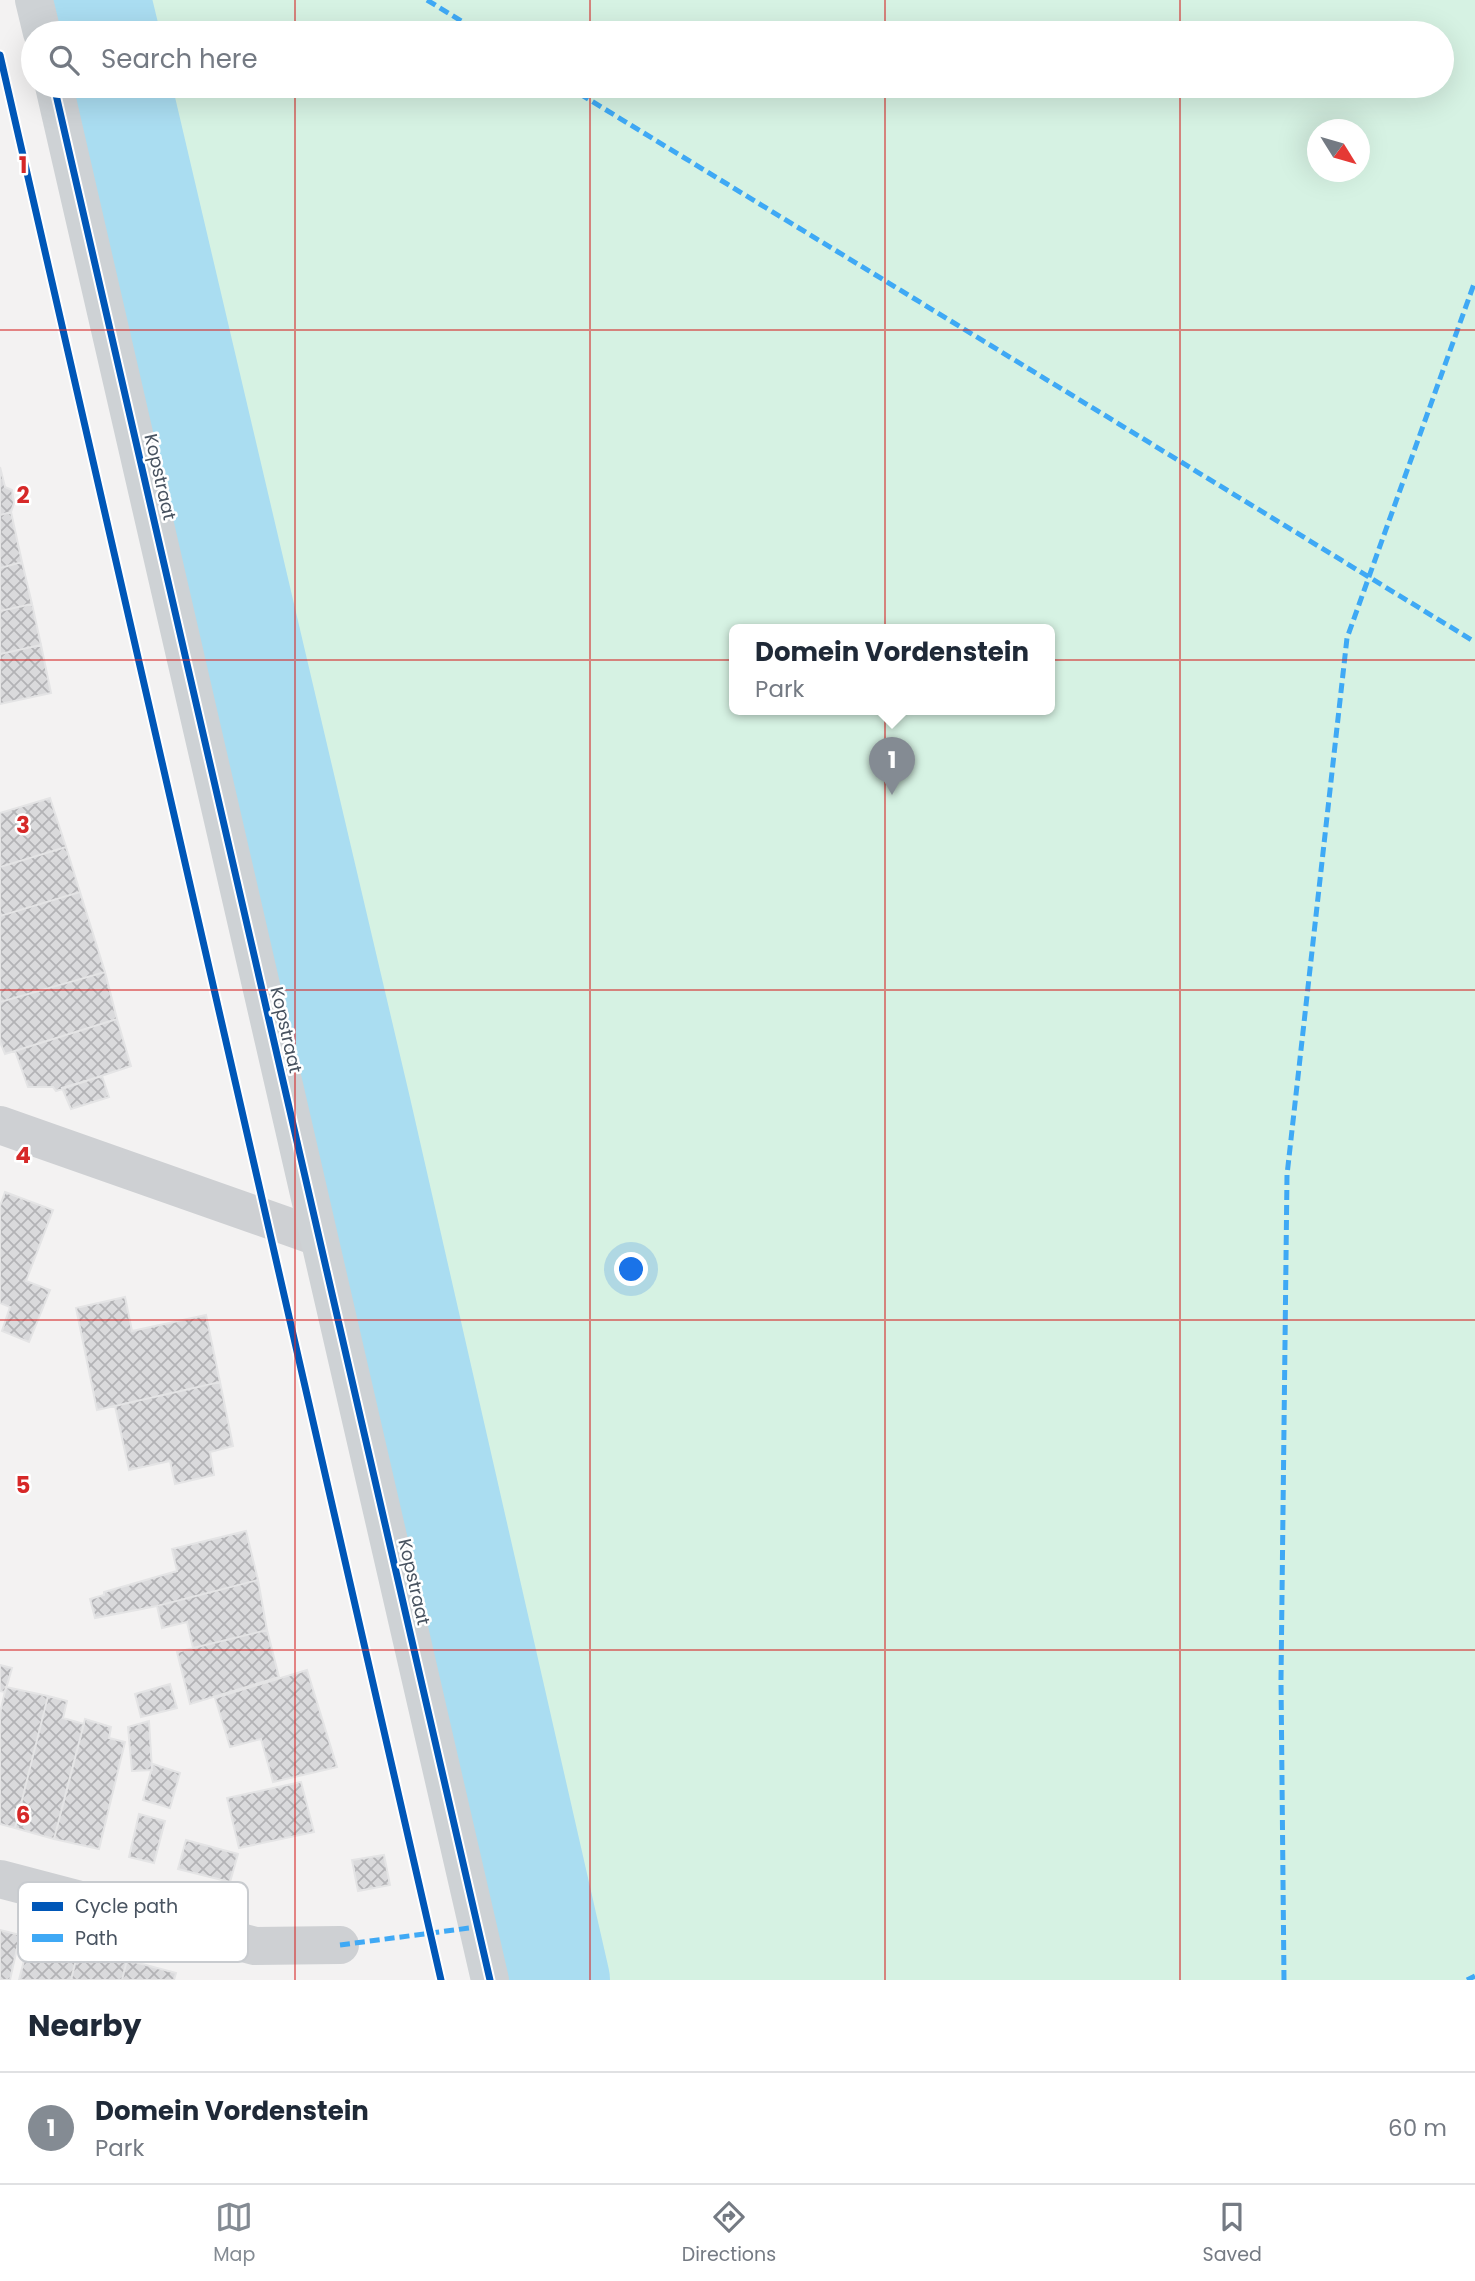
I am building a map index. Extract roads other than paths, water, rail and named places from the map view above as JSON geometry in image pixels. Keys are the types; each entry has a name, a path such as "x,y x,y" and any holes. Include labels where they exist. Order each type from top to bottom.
{"main road":[{"path":"34,0 39,21"},
{"name":"Kopstraat","path":"57,98 490,1980"}],"street":[{"path":"0,1125 318,1237"},
{"path":"0,1879 18,1884"},
{"path":"248,1944 341,1945"}],"waterway":[{"path":"100,0 105,21"},
{"path":"123,98 360,1108 559,1980"}],"place":[{"name":"Domein Vordenstein","path":"892,795"}]}
